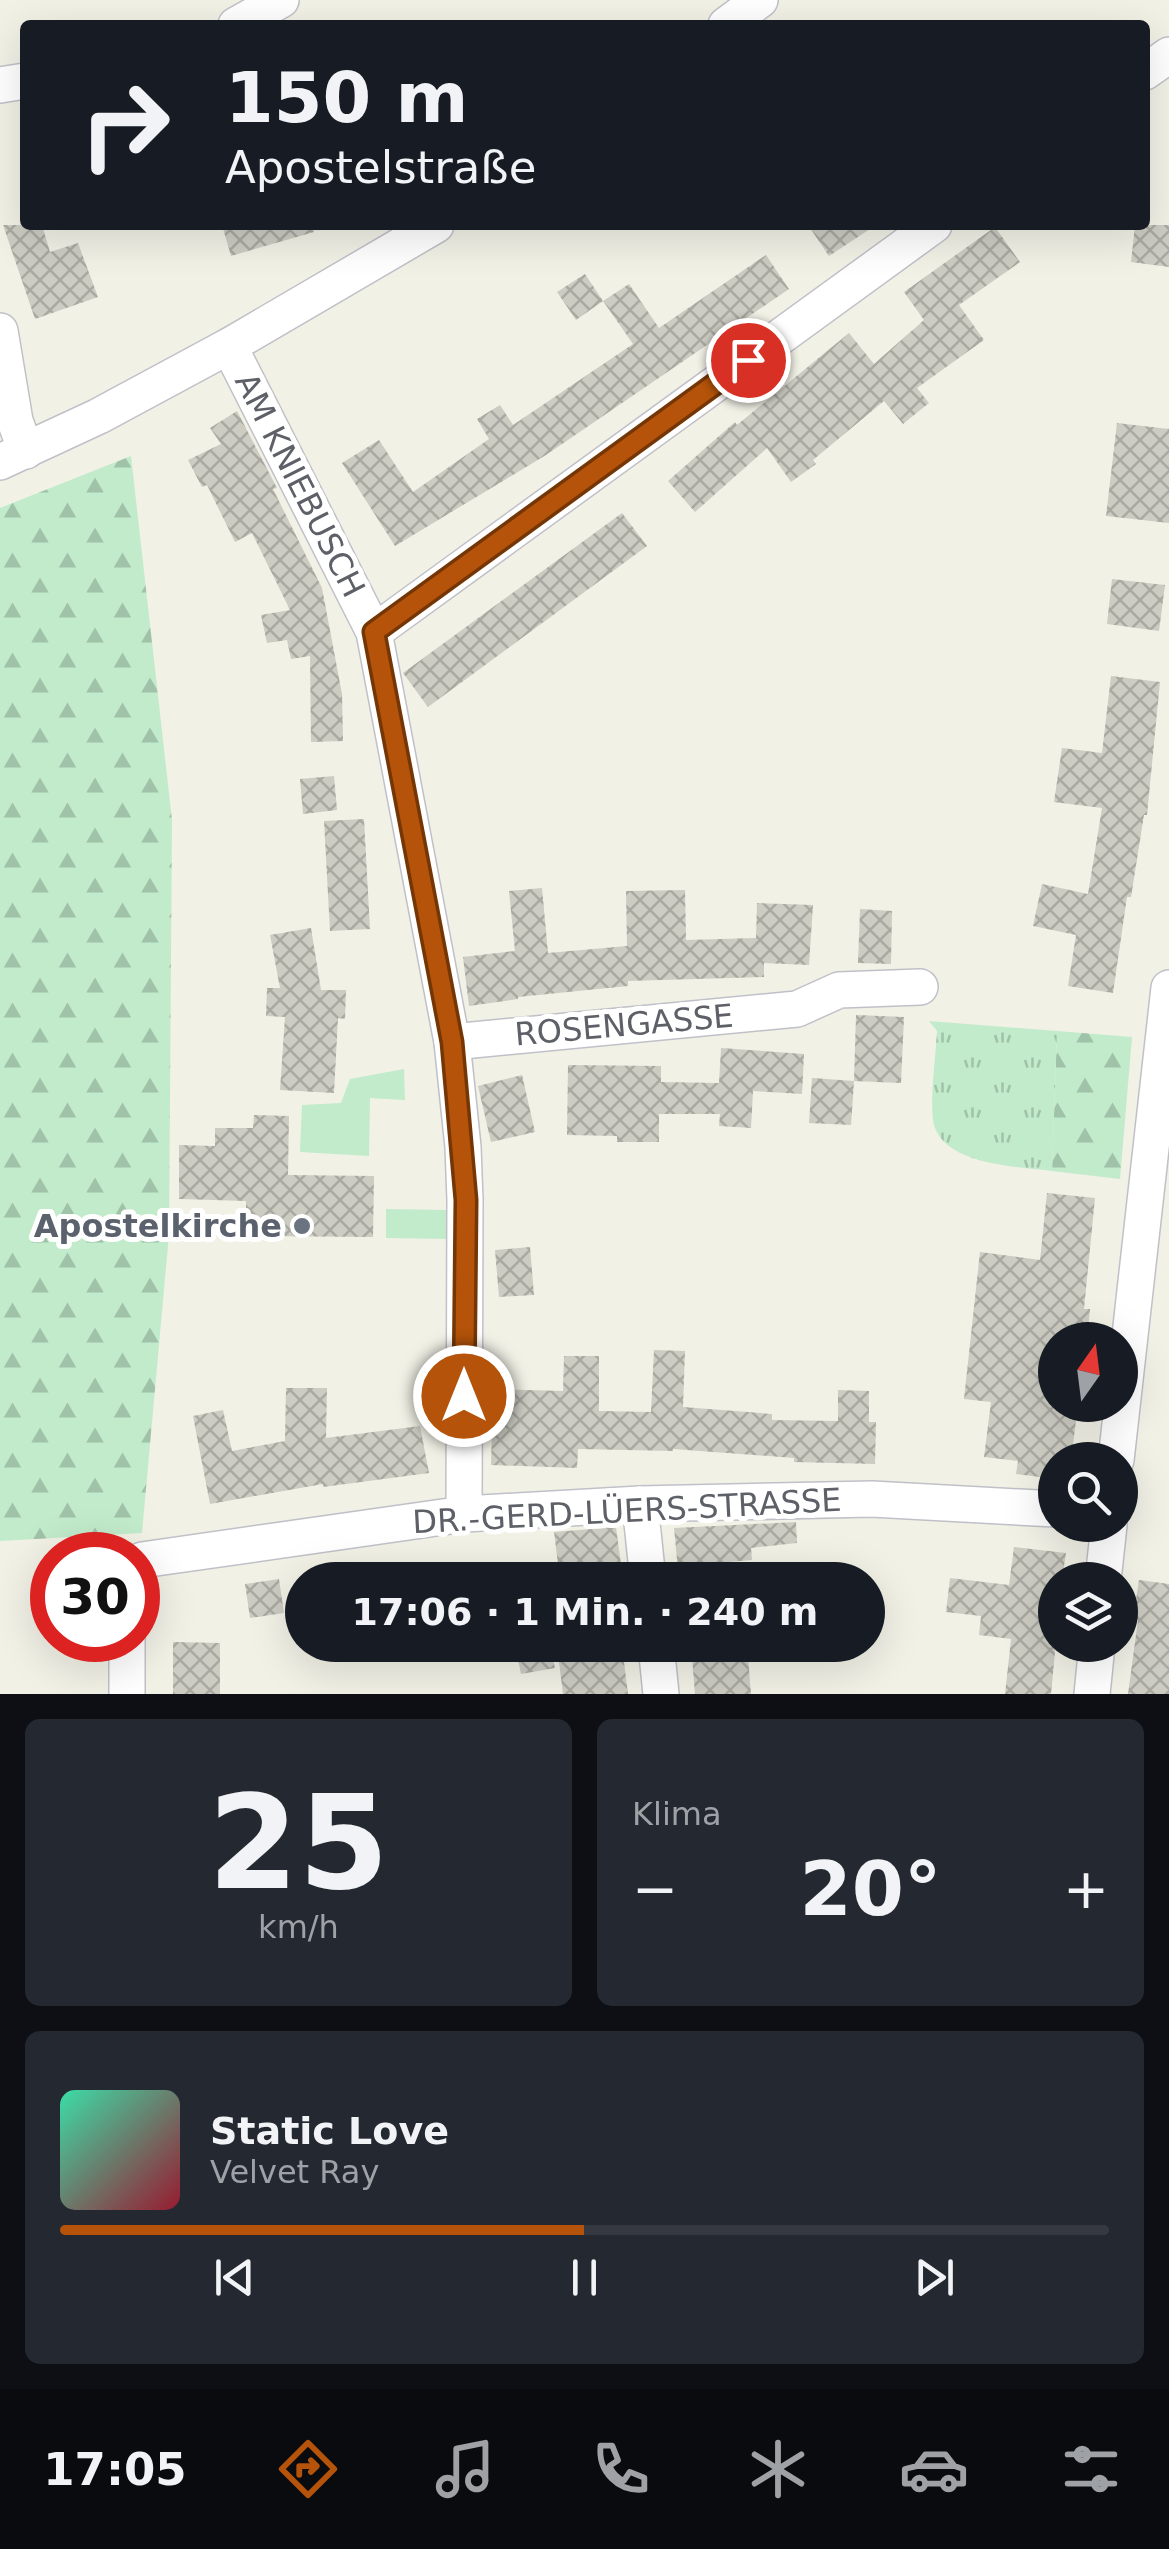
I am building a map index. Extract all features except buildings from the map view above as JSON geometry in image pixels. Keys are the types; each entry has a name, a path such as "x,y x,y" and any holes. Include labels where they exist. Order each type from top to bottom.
{"street":[{"path":"245,20 280,0"},
{"path":"733,20 760,0"},
{"path":"13,457 229,346 427,230"},
{"path":"374,632 927,230"},
{"path":"0,331 15,421 13,457"},
{"name":"AM KNIEBUSCH","path":"229,346 374,632 452,1042 466,1200 464,1514"},
{"name":"ROSENGASSE","path":"452,1042 797,1009 839,990 920,987"},
{"path":"1118,1442 1169,988"},
{"name":"DR.-GERD-LÜERS-STRASSE","path":"160,1560 464,1514 640,1504 872,1499 1038,1508"},
{"path":"640,1504 646,1562"},
{"path":"127,1662 127,1694"},
{"path":"658,1662 661,1694"},
{"path":"1092,1694 1095,1662"}],"green space":[{"path":"131,456 172,820 169,1234 142,1532 30,1532 30,1539 0,1541 0,508"},
{"path":"929,1021 1057,1031 1052,1171 985,1162 952,1148 941,1138 934,1125 932,1105 937,1031"},
{"path":"1057,1031 1132,1037 1120,1179 1052,1171"},
{"path":"404,1069 405,1100 370,1098 369,1156 300,1152 302,1105 341,1103 350,1079"},
{"path":"386,1209 449,1210 448,1239 386,1238"}],"place":[{"name":"Apostelkirche","path":"302,1226"}],"route":[{"path":"464,1396 466,1200 452,1042 374,632 748,360"}]}
